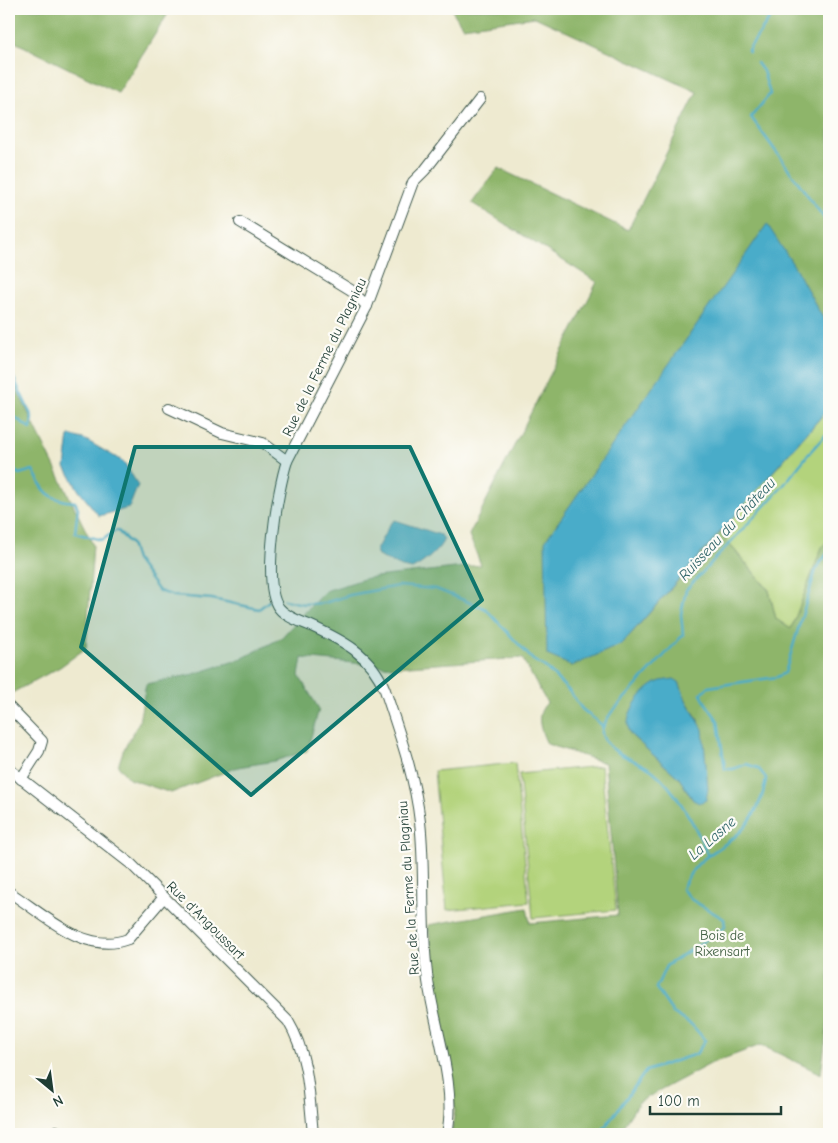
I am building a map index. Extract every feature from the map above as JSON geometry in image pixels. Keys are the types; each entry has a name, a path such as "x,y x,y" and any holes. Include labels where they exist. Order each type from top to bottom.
{"street":[{"name":"Rue de la Ferme du Plagniau","path":"446,1134 451,1108 428,980 420,822 413,780 386,690 380,676 368,660 346,643 294,619 278,606 273,590 271,541 280,485 288,461 367,306 414,180 425,170 480,99"},
{"path":"240,222 351,290 367,306"},
{"name":"Rue de la Ferme du Plagniau","path":"169,408 222,433 263,443 288,461"},
{"path":"9,706 42,741 39,751 21,779"},
{"name":"Rue d'Angoussart","path":"9,770 121,855 288,1021 297,1037 304,1057 313,1134"},
{"path":"9,892 64,930 99,942 128,939 164,897"}],"highlighted area":[{"path":"135,447 410,447 482,600 251,795 81,647"}],"green space":[{"path":"9,9 171,9 118,93 9,39"},
{"name":"Bois de Rixensart","path":"451,9 829,9 829,330 604,459 545,542 622,644 720,533 769,591 776,619 791,629 822,547 829,539 829,1013 821,1074 761,1045 712,1063 639,1102 618,1134 451,1134 455,1111 428,925 527,908 530,923 618,915 605,763 547,744 541,728 540,718 543,708 547,703 522,658 395,667 302,658 299,676 319,709 307,751 275,761 238,767 171,793 129,779 118,766 123,751 139,722 146,684 194,674 241,659 281,638 325,591 367,578 481,565 469,535 597,282 472,203 498,168 628,230 697,92 535,17 463,27","holes":["679,682 686,700 698,719 693,800 679,778 631,735"]},
{"path":"9,374 93,545 86,648 60,667 10,694"},
{"path":"829,408 829,539 822,548 791,629 776,619 769,590 720,533"},
{"path":"515,763 529,902 447,910 434,771"},
{"path":"601,766 616,910 533,918 519,774"}],"water":[{"path":"767,224 796,269 829,329 828,409 622,644 572,666 547,655 545,541"},
{"path":"69,435 86,440 124,462 138,485 129,508 99,516 79,491 65,467"},
{"path":"395,520 441,535 444,539 435,552 421,564 412,569 402,567 378,556 376,550 390,524"},
{"path":"674,679 679,682 686,700 703,729 708,789 706,800 699,803 693,800 679,778 631,735 628,728 630,713 645,691 658,682"}],"waterway":[{"path":"746,9 770,18 748,50 749,52"},
{"path":"757,63 763,71 770,94 751,117 829,225"},
{"path":"9,368 32,417 31,429 13,416 9,410"},
{"name":"Ruisseau du Château","path":"707,854 691,821 669,787 653,771 612,749 603,737 603,728 611,713 683,635 681,614 686,590 783,486 829,431"},
{"path":"9,441 9,447"},
{"path":"9,466 19,474 33,470 48,494 59,499 75,502 78,508 75,533 102,540 117,530 131,544 136,560 159,591 174,596 212,599 259,609 269,601"},
{"name":"La Lasne","path":"600,1134 646,1071 696,1054 705,1040 692,1025 673,1013 656,988 666,966 725,927 724,919 692,900 682,889 688,877 701,861 739,833 749,821 761,800 765,785 766,778 758,768 746,764 733,769 725,769 718,721 701,694 708,687 777,677 785,673 816,569 829,551"},
{"path":"284,600 304,604 324,603 350,595 398,586 436,589 486,609 533,660 545,667 570,692 582,709 603,726"}]}
